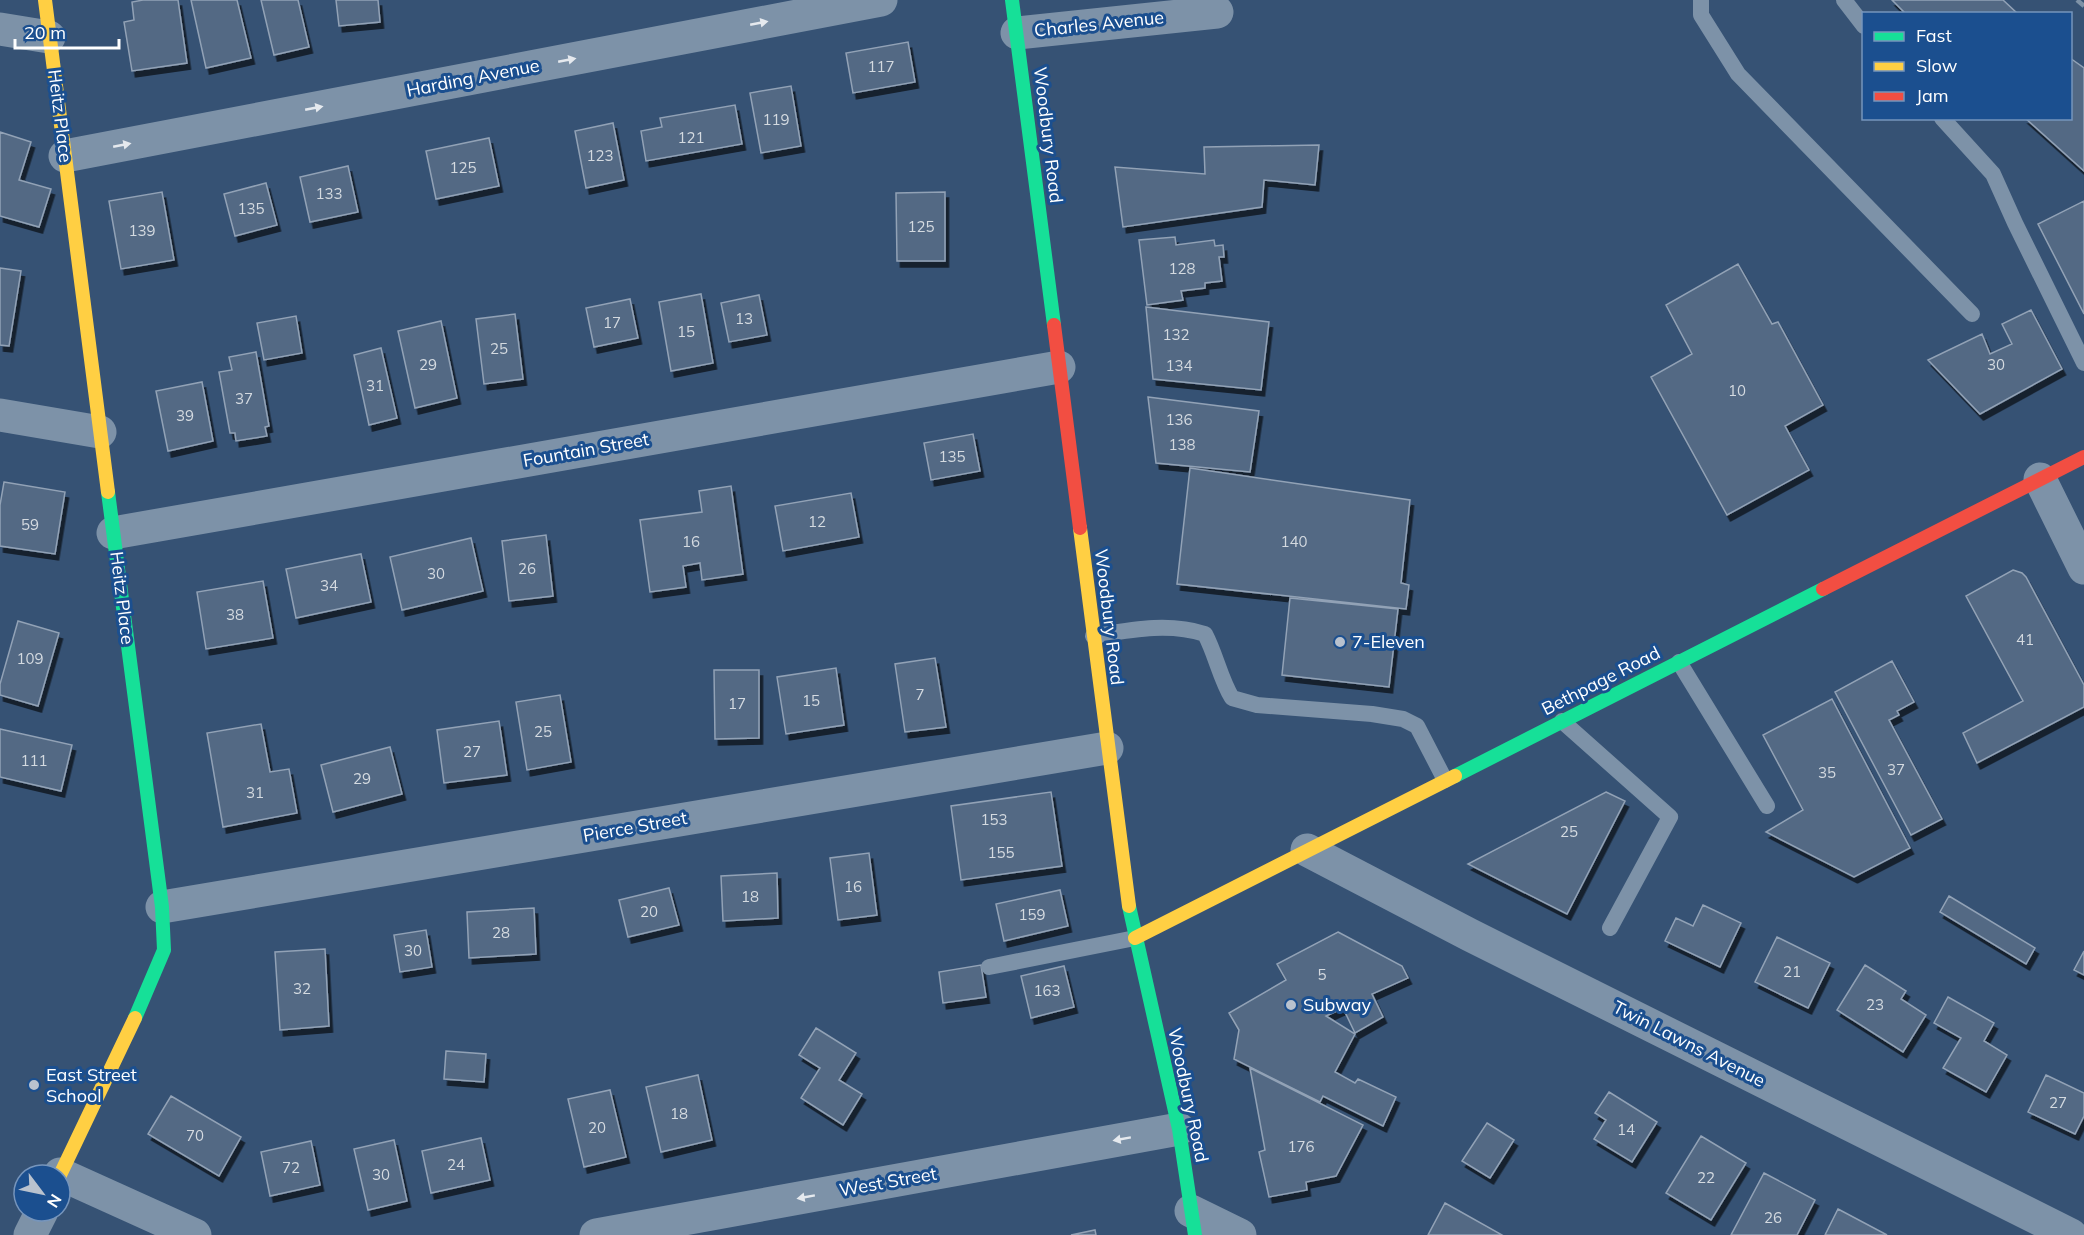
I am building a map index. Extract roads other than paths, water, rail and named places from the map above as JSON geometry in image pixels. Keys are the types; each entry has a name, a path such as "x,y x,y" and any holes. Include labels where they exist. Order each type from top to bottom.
{"street":[{"name":"Heitz Place","path":"45,0 162,907 164,950 148,990 65,1163"},
{"name":"Harding Avenue","path":"65,156 881,0"},
{"name":"Woodbury Road","path":"1012,0 1125,889 1179,1129 1193,1223"},
{"name":"Charles Avenue","path":"1017,33 1217,12"},
{"path":"0,29 49,37"},
{"name":"Fountain Street","path":"114,533 1059,367"},
{"path":"0,415 100,432"},
{"name":"Bethpage Road","path":"1135,938 2084,457"},
{"path":"2040,479 2084,568"},
{"name":"Pierce Street","path":"162,907 1107,748"},
{"name":"Twin Lawns Avenue","path":"1307,850 1480,940 2071,1235"},
{"name":"West Street","path":"596,1235 1179,1129"},
{"path":"72,1179 195,1235"},
{"path":"1193,1223 1240,1235"}],"lane":[{"path":"1701,0 1701,15 1738,74 1971,314"},
{"path":"1844,0 1862,25"},
{"path":"1944,120 1993,174 2084,363"},
{"path":"1093,636 1151,627 1190,629 1205,634 1212,647 1223,683 1232,698 1257,705 1372,714 1403,719 1417,726 1445,780"},
{"path":"1679,662 1767,806"},
{"path":"1562,721 1670,818 1610,928"},
{"path":"989,967 1135,938"}],"railway":[{"path":"2077,0 2084,6"}],"place":[{"name":"7-Eleven","path":"1340,642"},
{"name":"Subway","path":"1291,1005"},
{"name":"East Street School","path":"34,1085"}]}
